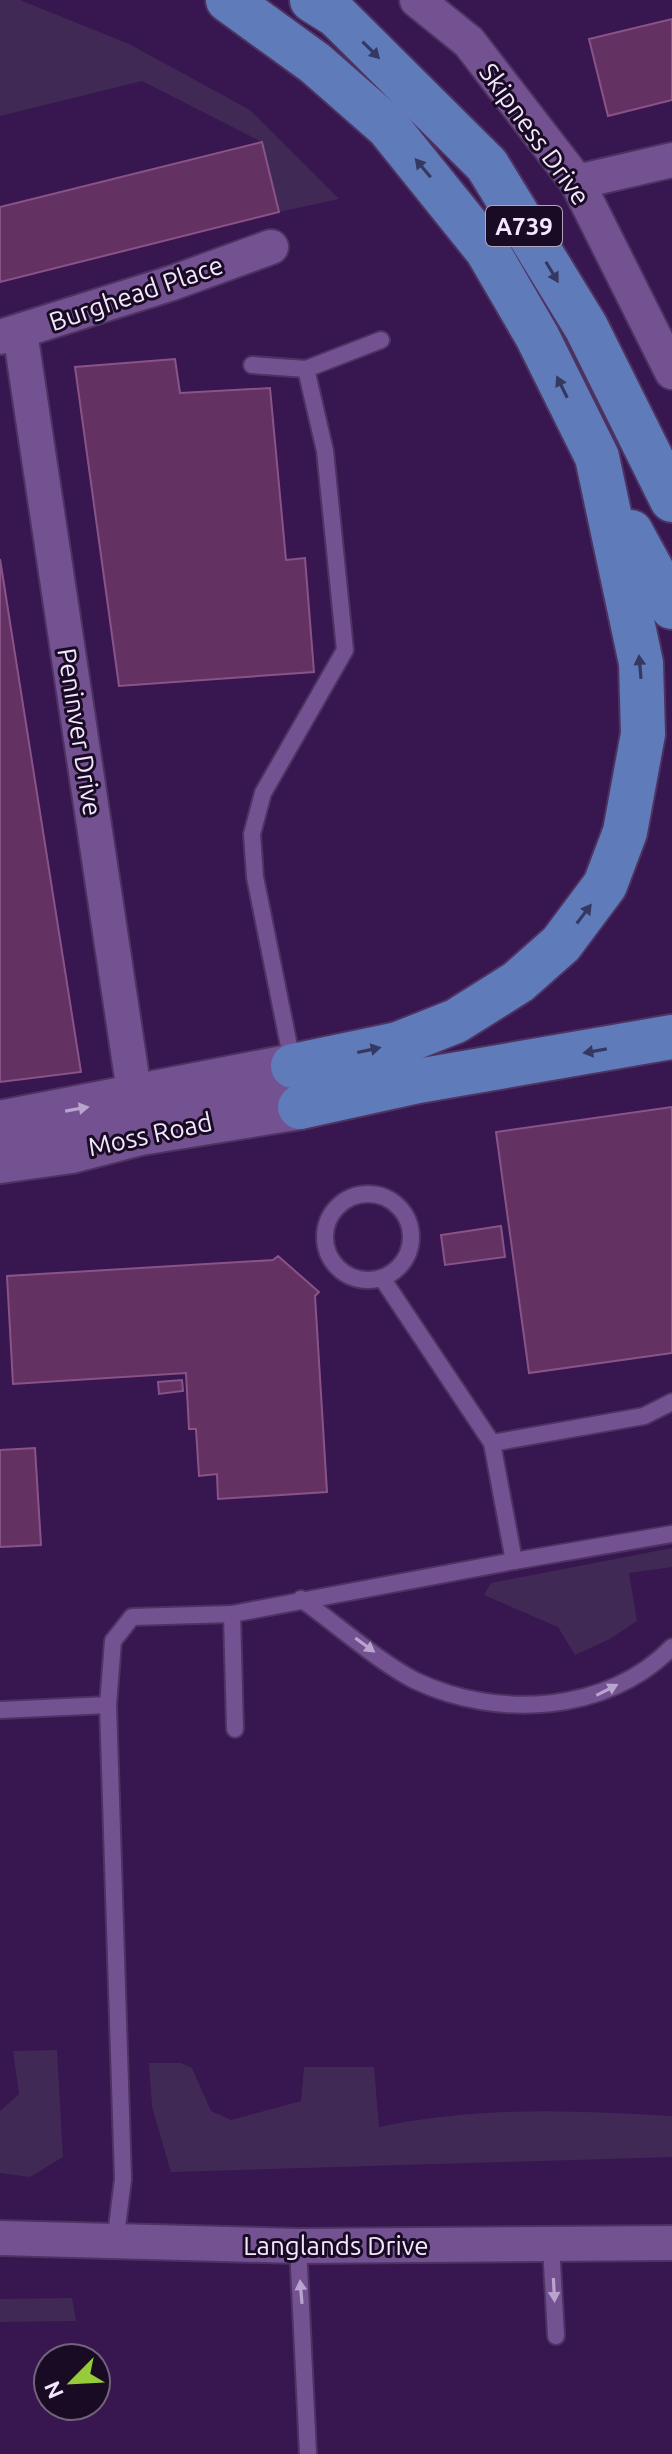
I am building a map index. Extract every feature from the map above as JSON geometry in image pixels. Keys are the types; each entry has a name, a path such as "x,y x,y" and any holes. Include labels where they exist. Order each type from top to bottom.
{"main road":[{"name":"A739","path":"228,0 248,11 315,63 388,127 487,250 530,324 597,457 634,541 672,607"},
{"name":"A739","path":"312,0 336,15 487,165 586,327 672,500"},
{"path":"297,1086 484,1006 561,944 605,885 628,820 643,734 641,663 597,457"},
{"path":"297,1086 418,1081 672,1037"}],"street":[{"name":"Skipness Drive","path":"417,0 469,42 577,182 672,372"},
{"path":"577,182 672,160"},
{"name":"Burghead Place","path":"10,334 172,283 271,247"},
{"name":"Peninver Drive","path":"10,334 138,1116"},
{"name":"Moss Road","path":"0,1161 71,1151 138,1116 297,1086"},
{"path":"0,1123 138,1116"},
{"name":"Langlands Drive","path":"0,2238 298,2246 672,2243"}],"lane":[{"path":"252,365 306,369 381,340"},
{"path":"297,1086 255,877 252,834 263,793 345,650 325,451 306,369"},
{"path":"367,1193 396,1203 411,1229 406,1258 396,1270 382,1278 353,1278 339,1270 324,1244 329,1215 353,1195 367,1193"},
{"path":"382,1278 492,1443 514,1561"},
{"path":"492,1443 644,1416 672,1402"},
{"path":"115,2243 123,2179 108,1705 113,1641 132,1617 232,1614 301,1599 672,1534"},
{"path":"301,1599 413,1680 454,1696 556,1704 592,1698 616,1687 672,1647"},
{"path":"232,1614 235,1729"},
{"path":"0,1710 108,1705"},
{"path":"551,2245 556,2336"},
{"path":"298,2246 305,2339 308,2454"}],"shaded area":[{"path":"0,0 20,0 129,44 250,110 339,199 279,212 262,142 142,81 0,116"},
{"path":"672,1548 672,1567 629,1573 637,1621 610,1639 575,1655 558,1627 484,1595 491,1583"},
{"path":"57,2050 63,2157 30,2177 0,2173 0,2111 19,2094 13,2051"},
{"path":"149,2063 181,2063 192,2068 211,2111 231,2120 301,2101 304,2067 374,2067 379,2127 416,2120 525,2111 672,2116 672,2157 171,2172 152,2107"},
{"path":"72,2298 76,2321 0,2322 0,2299"}],"building":[{"path":"672,19 672,100 608,116 589,39"},
{"path":"262,142 279,212 0,282 0,207"},
{"path":"175,359 180,393 270,388 286,560 305,558 314,672 119,686 75,367"},
{"path":"0,559 81,1072 0,1082"},
{"path":"672,1107 672,1353 529,1373 496,1132"},
{"path":"501,1226 505,1257 445,1265 441,1235"},
{"path":"278,1256 319,1292 315,1296 327,1492 218,1499 217,1474 199,1476 196,1429 189,1429 186,1373 13,1384 7,1276 273,1260"},
{"path":"182,1380 183,1391 159,1394 158,1382"},
{"path":"35,1448 41,1545 0,1547 0,1450"}]}
